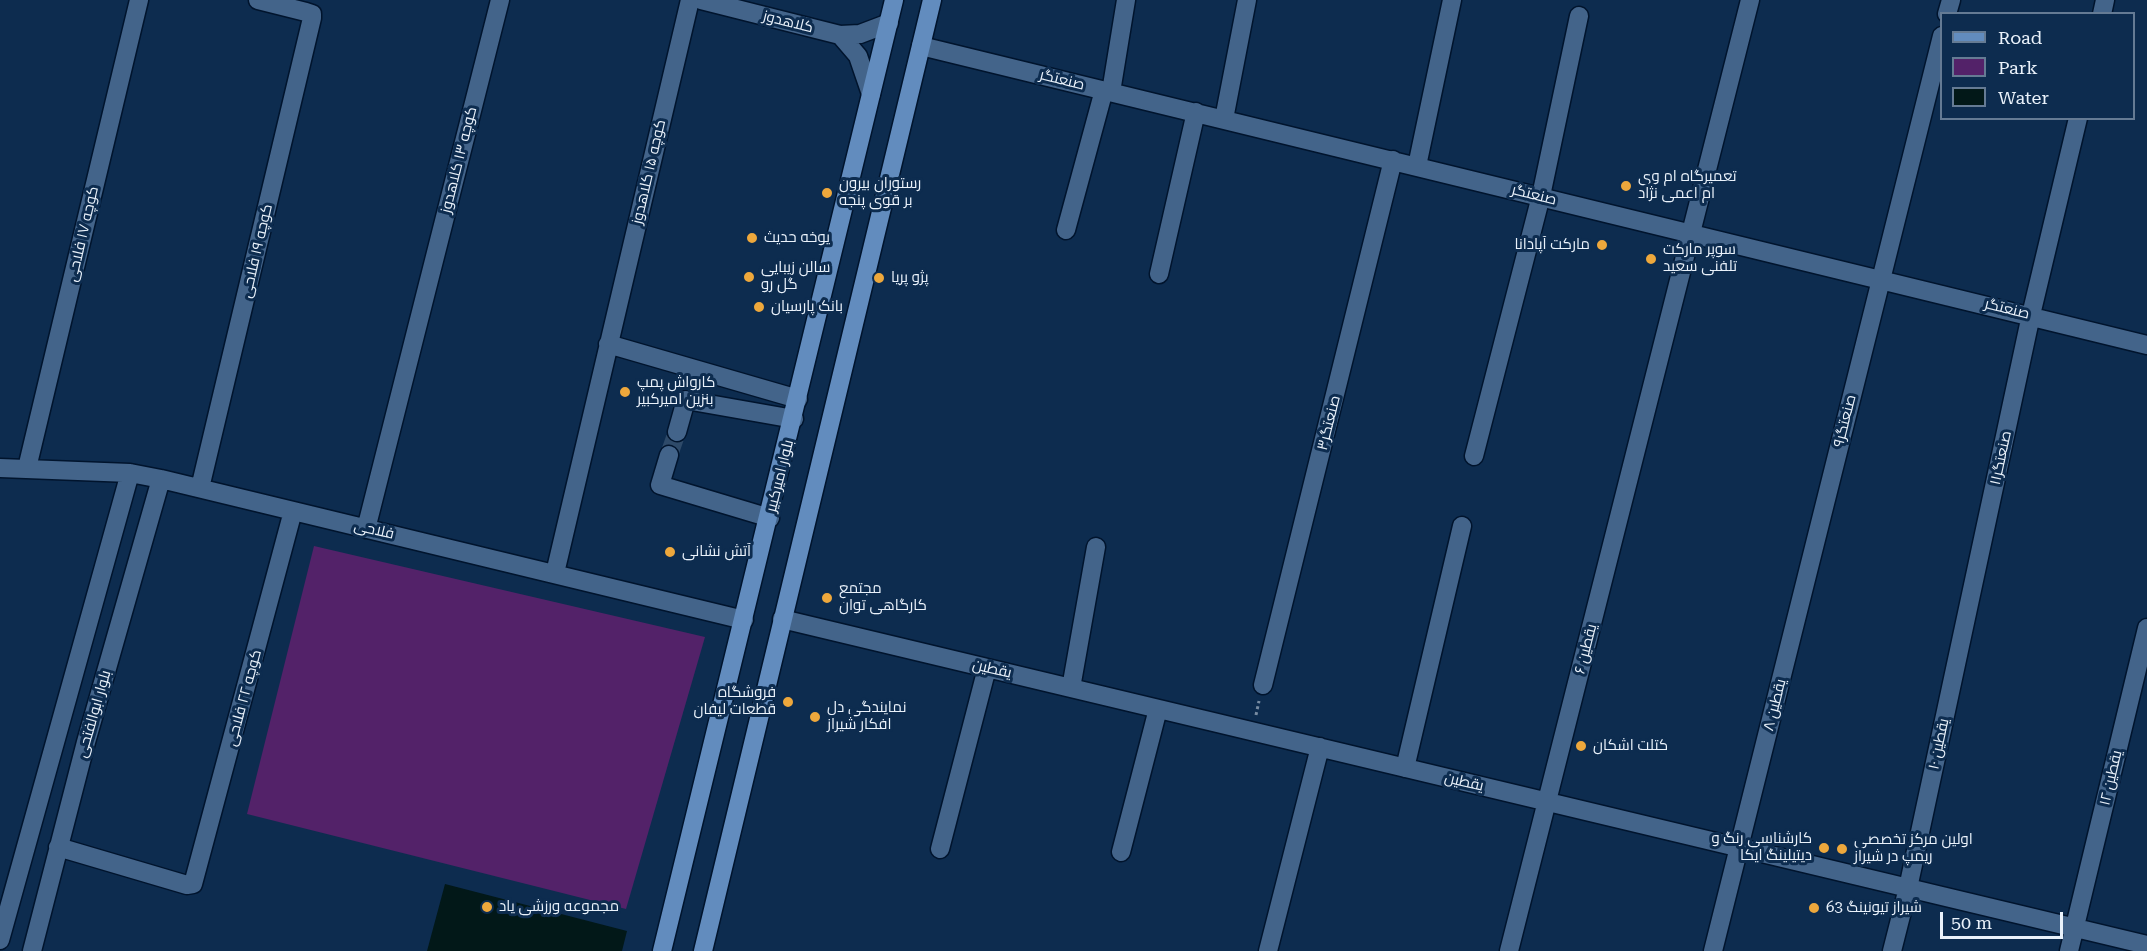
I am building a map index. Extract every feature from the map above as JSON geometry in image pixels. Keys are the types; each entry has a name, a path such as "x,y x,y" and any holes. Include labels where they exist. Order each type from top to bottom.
{"main road":[{"name":"بلوار امیرکبیر","path":"662,951 770,518 894,0"},
{"path":"702,951 932,0"}],"street":[{"name":"کوچه ۱۷ فلاحی","path":"27,468 139,0"},
{"name":"کوچه ۱۹ فلاحی","path":"200,488 312,14 258,0"},
{"name":"کوچه ۱۳ کلاهدوز","path":"366,529 500,0"},
{"name":"کوچه ۱۵ کلاهدوز","path":"555,573 690,0"},
{"name":"کلاهدوز","path":"701,0 722,2 840,35 860,34 889,23"},
{"path":"1066,230 1108,91 1126,0"},
{"path":"1224,119 1247,0"},
{"path":"1417,166 1452,0"},
{"name":"یقطین ۶","path":"1509,951 1750,0"},
{"path":"1474,456 1541,196 1579,16"},
{"path":"840,35 858,56 871,94"},
{"name":"صنعتگر۹","path":"1810,563 1940,42"},
{"name":"صنعتگر","path":"921,46 1880,278 2147,345"},
{"path":"1159,274 1196,112"},
{"name":"صنعتگر۱۱","path":"1970,601 2031,315 2078,120"},
{"name":"صنعتگر۳","path":"1263,685 1393,160"},
{"path":"608,344 798,399"},
{"path":"677,432 686,400 794,419"},
{"path":"669,455 660,485 770,518"},
{"name":"فلاحی","path":"0,468 130,473 161,479 744,620"},
{"name":"بلوار ابوالفتحی","path":"0,940 130,473"},
{"name":"بلوار ابوالفتحی","path":"32,951 86,742 161,479"},
{"name":"کوچه ۲۲ فلاحی","path":"58,847 187,885 193,884 293,512"},
{"path":"1405,768 1462,526"},
{"path":"1071,688 1096,547"},
{"name":"یقطین ۸","path":"1713,951 1810,563"},
{"name":"یقطین ۱۰","path":"1892,951 1908,888 1970,601"},
{"name":"یقطین","path":"782,619 2147,945"},
{"name":"یقطین ۱۲","path":"2069,951 2147,628"},
{"path":"940,849 987,668"},
{"path":"1121,852 1158,709"},
{"path":"57,735 86,742"},
{"path":"1268,951 1320,747"}],"path":[{"path":"1253,731 1263,685"}],"green space":[{"path":"314,546 705,637 626,909 247,814"}],"water":[{"name":"مجموعه ورزشی یاد","path":"445,884 627,931 622,951 427,951"}],"tunnel":[{"path":"669,455 677,432"}],"place":[{"name":"تعمیرگاه ام وی ام اعمی نژاد","path":"1626,186"},
{"name":"رستوران بیرون بر قوی پنجه","path":"827,193"},
{"name":"یوخه حدیث","path":"752,238"},
{"name":"مارکت آپادانا","path":"1602,245"},
{"name":"سوپر مارکت تلفنی سعید","path":"1651,259"},
{"name":"سالن زیبایی گل رو","path":"749,277"},
{"name":"پژو پریا","path":"879,278"},
{"name":"بانک پارسیان","path":"759,307"},
{"name":"کارواش پمپ بنزین امیرکبیر","path":"625,392"},
{"name":"آتش نشانی","path":"670,552"},
{"name":"مجتمع کارگاهی توان","path":"827,598"},
{"name":"فروشگاه قطعات لیفان","path":"788,702"},
{"name":"نمایندگی دل افکار شیراز","path":"815,717"},
{"name":"کتلت اشکان","path":"1581,746"},
{"name":"کارشناسی رنگ و دیتیلینگ ایکا","path":"1824,848"},
{"name":"اولین مرکز تخصصی ریمپ در شیراز","path":"1842,849"},
{"name":"مجموعه ورزشی یاد","path":"487,907"},
{"name":"شیراز تیونینگ 63","path":"1814,908"}]}
